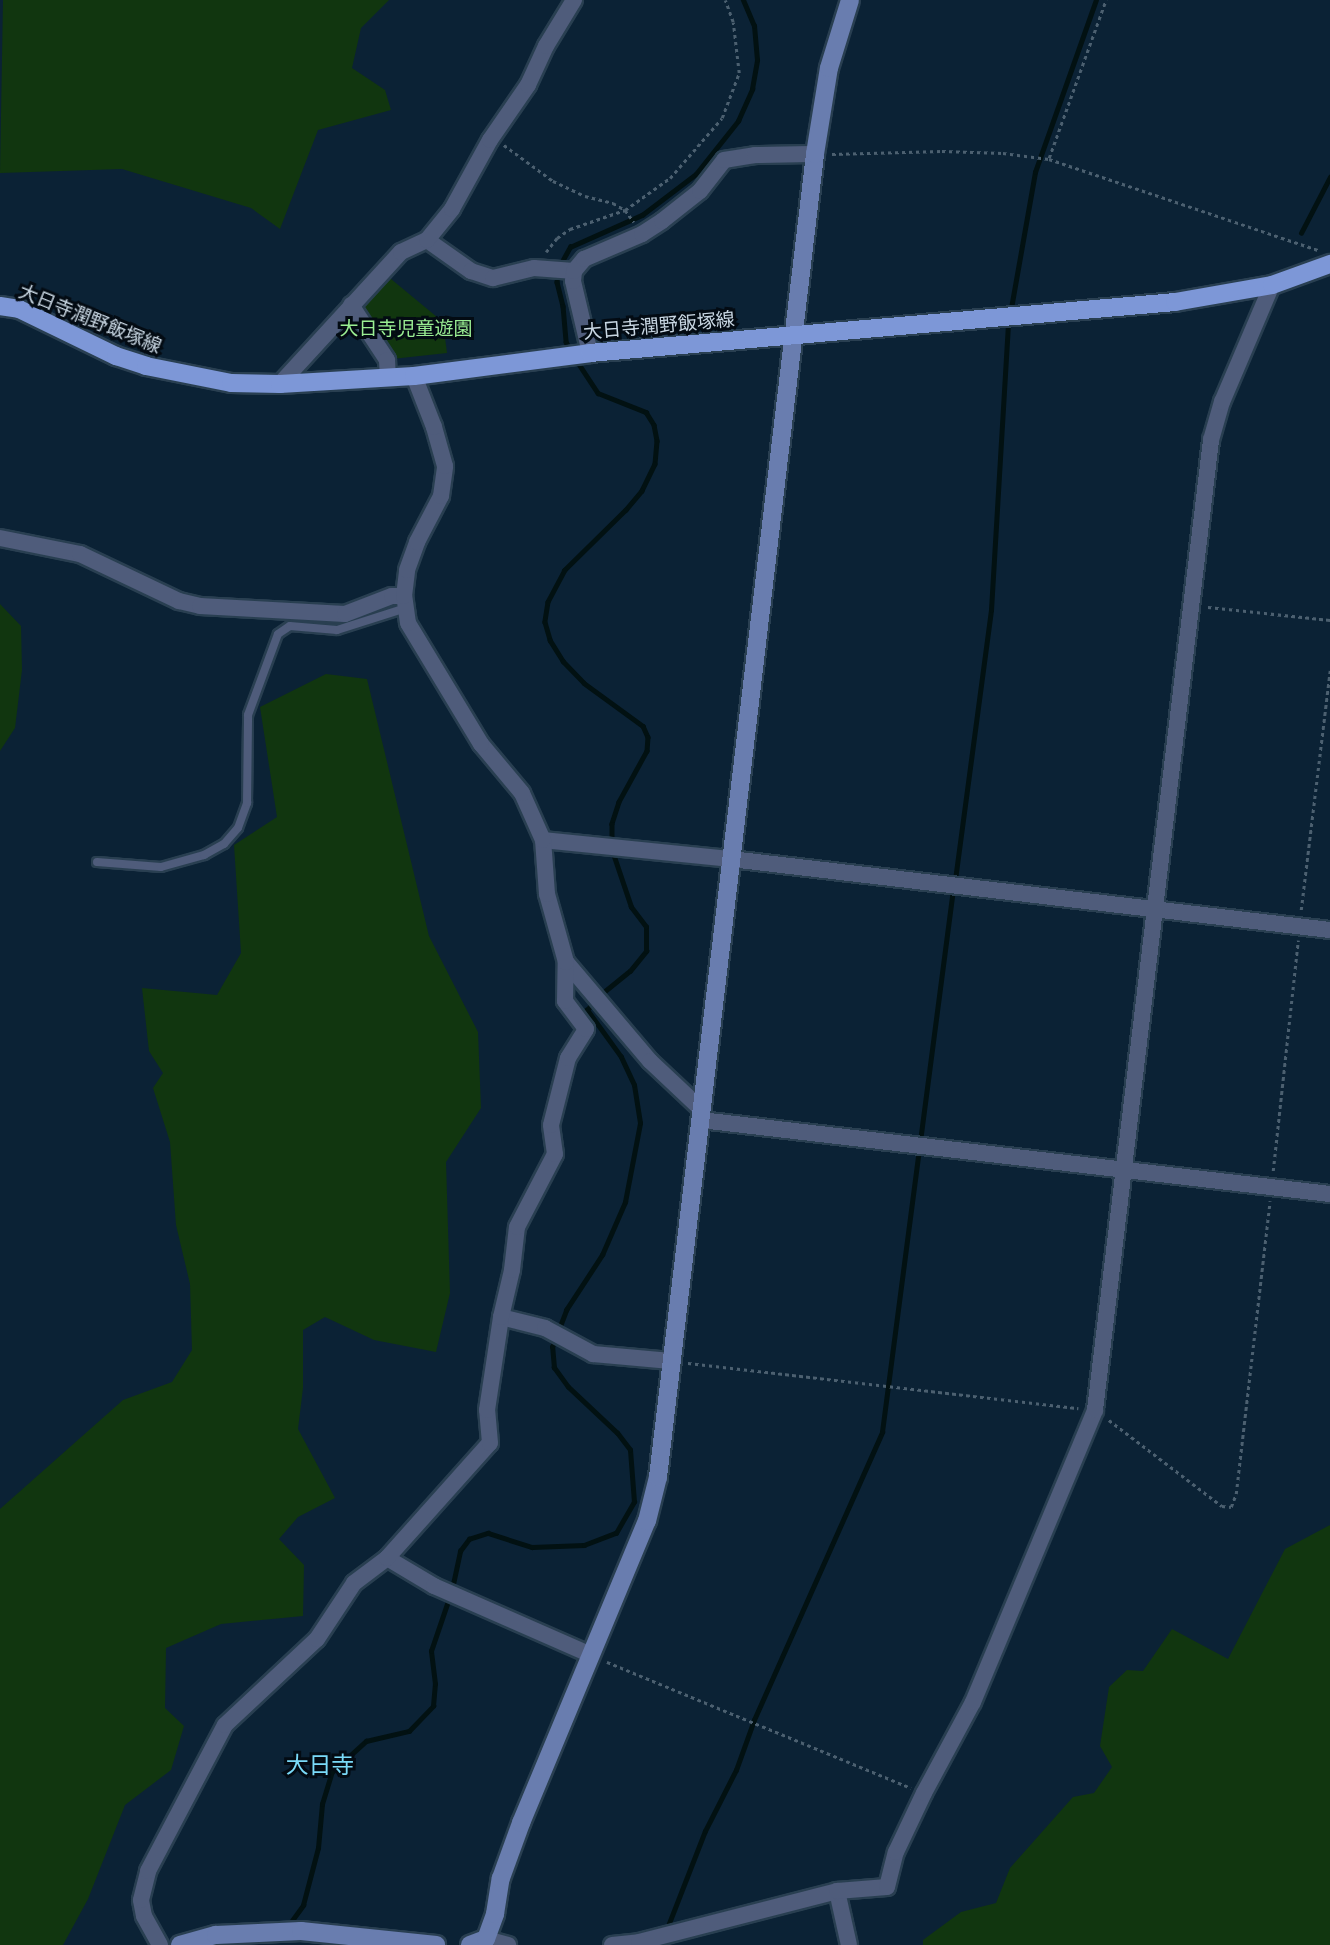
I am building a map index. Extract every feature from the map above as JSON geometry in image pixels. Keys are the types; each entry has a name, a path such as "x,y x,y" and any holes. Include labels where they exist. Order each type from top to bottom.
{"main road":[{"name":"大日寺潤野飯塚線","path":"0,306 19,309 146,366 231,383 280,384 414,376 590,353 1175,302 1272,285 1325,257"}],"street":[{"path":"280,384 401,252 427,240 452,209 493,136 528,85 546,46 574,0"},
{"path":"508,1945 478,1942 495,1914 501,1878 521,1823 647,1521 658,1477 815,155 829,68 850,0"},
{"path":"590,353 573,281 574,271 583,259 642,234 662,220 700,191 724,160 755,155 815,155"},
{"path":"427,240 471,271 493,278 545,269 574,271"},
{"path":"612,1945 639,1942 837,1891 887,1887 896,1852 973,1702 1096,1410 1210,440 1222,402 1272,285"},
{"path":"351,305 387,360 388,377"},
{"path":"160,1945 145,1916 141,1900 148,1871 225,1725 317,1639 354,1583 387,1558 490,1443 487,1410 517,1227 555,1154 551,1125 568,1058 586,1029 565,1001 566,962 547,894 543,840 523,793 481,744 424,654 408,623 405,602 407,570 417,542 441,496 445,466 435,427 414,376"},
{"path":"0,538 80,554 179,601 200,606 345,614 392,596 405,602"},
{"path":"543,840 731,859 1330,930"},
{"path":"566,962 650,1061 701,1115 1123,1171 1330,1194"},
{"path":"501,1317 545,1328 593,1354 671,1361"},
{"path":"387,1558 434,1586 591,1655"},
{"path":"837,1891 849,1945"},
{"path":"180,1945 216,1935 264,1931 301,1931 356,1941 436,1945"}],"lane":[{"path":"97,862 161,867 204,855 224,844 238,828 247,803 248,715 278,634 290,626 337,630 405,602"}],"path":[{"path":"545,269 546,252 557,238 570,229 625,210 670,178 722,118 740,73 733,22 725,0"},
{"path":"1049,159 1106,0"},
{"path":"493,136 553,181 625,210"},
{"path":"815,155 942,151 1003,153 1049,159 1325,257"},
{"path":"1191,605 1330,620"},
{"path":"671,1361 1096,1410 1222,1506 1231,1507 1236,1494 1330,671"},
{"path":"591,1655 924,1793"}],"green space":[{"path":"3,0 389,0 361,28 352,68 385,90 391,110 318,130 280,229 251,208 122,169 0,173"},
{"name":"大日寺児童遊園","path":"385,274 443,322 447,353 392,359 359,308"},
{"path":"0,604 21,626 22,670 15,728 0,751"},
{"path":"326,674 367,679 429,936 478,1032 481,1108 446,1162 450,1293 436,1352 374,1340 325,1317 303,1330 303,1388 298,1429 335,1498 298,1517 279,1539 304,1565 303,1616 221,1624 166,1648 165,1708 184,1726 171,1770 125,1805 88,1899 63,1945 0,1945 0,1509 123,1400 172,1382 192,1350 190,1284 176,1225 170,1142 153,1088 163,1073 149,1051 142,988 217,995 241,953 234,845 277,817 260,707"},
{"path":"1330,1525 1330,1945 923,1945 923,1940 961,1912 996,1903 1010,1868 1073,1797 1094,1793 1112,1767 1100,1746 1109,1687 1127,1670 1143,1671 1172,1629 1228,1659 1285,1549"}],"waterway":[{"path":"560,265 570,247 642,215 696,174 738,121 752,89 757,60 754,26 743,0"},
{"path":"1010,314 1035,172 1096,0"},
{"path":"1301,233 1330,177"},
{"path":"558,274 566,342 571,350"},
{"path":"955,880 991,610 1008,322"},
{"path":"575,358 598,393 646,412 654,425 657,441 655,464 642,491 565,570 548,602 545,622 550,640 563,661 584,683 643,726 648,737 647,751 619,802 612,824 612,842"},
{"path":"600,995 630,971 646,951 646,927 631,907 612,851"},
{"path":"666,1931 705,1831 736,1770 754,1720 882,1432 953,889"},
{"path":"452,1589 460,1551 469,1539 488,1533 532,1547 584,1545 616,1533 634,1502 630,1450 617,1433 568,1387 554,1368 552,1347 566,1310 602,1255 625,1202 640,1123 634,1085 621,1057 587,1010 594,1002"},
{"path":"288,1926 303,1905 318,1848 322,1804 332,1772 366,1741 409,1731 433,1706 435,1684 431,1651 449,1598"}],"district":[{"name":"大日寺","path":"320,1765"}]}
